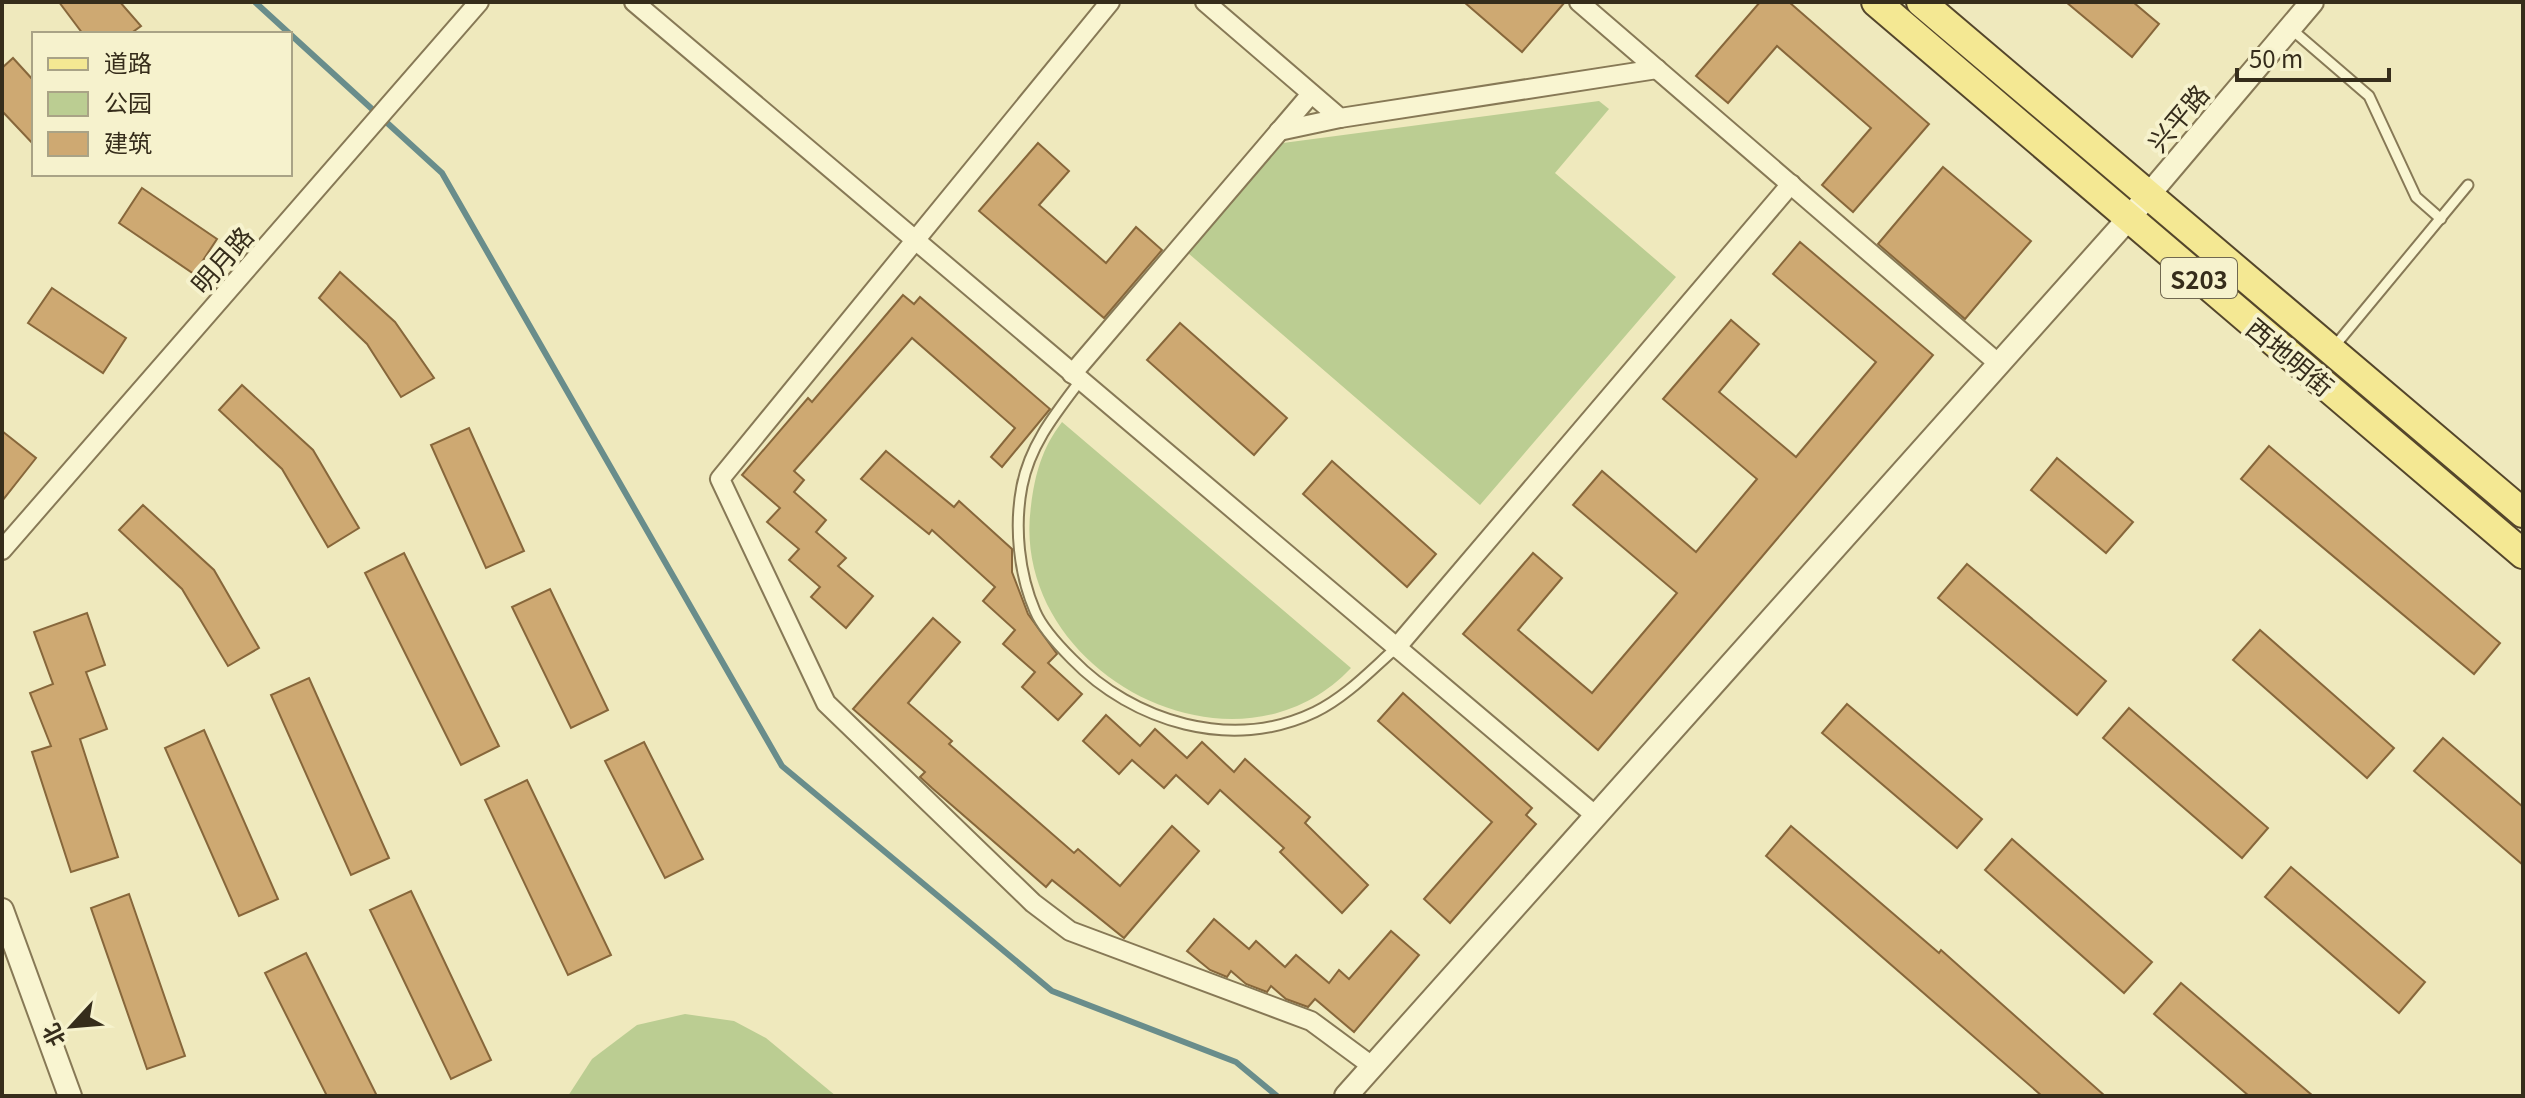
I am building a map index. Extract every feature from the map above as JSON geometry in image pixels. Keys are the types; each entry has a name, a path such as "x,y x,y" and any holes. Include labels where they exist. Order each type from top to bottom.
{"main road":[{"name":"西地明街","path":"1876,2 2523,554"},
{"name":"西地明街","path":"1921,2 2523,513"}],"street":[{"name":"明月路","path":"2,550 479,2"},
{"path":"634,2 1596,816"},
{"path":"1110,2 720,479 826,703 1033,903 1070,931 1311,1021 1372,1066"},
{"path":"1205,2 1340,118"},
{"path":"1579,2 1999,364"},
{"name":"兴平路","path":"1346,1096 2129,218 2312,2"},
{"path":"1279,131 1340,118 1657,69"},
{"path":"1076,378 1311,94"},
{"path":"1396,648 1791,184"},
{"path":"2,910 70,1096"}],"lane":[{"path":"2290,28 2369,96 2416,197 2441,219"},
{"path":"2331,351 2468,185"},
{"path":"1076,378 1033,451 1021,487 1021,572 1036,614 1061,648 1096,685 1131,706 1170,721 1218,731 1260,728 1315,712 1358,682 1396,648"}],"green space":[{"path":"1599,101 1609,109 1555,173 1676,277 1480,505 1188,253 1283,143"},
{"path":"1062,422 1351,668 1303,703 1248,718 1192,715 1138,695 1091,662 1055,618 1033,565 1031,506 1035,483 1044,452"},
{"path":"685,1014 734,1021 766,1038 836,1096 568,1096 592,1059 637,1025"}],"building":[{"path":"59,2 120,2 141,26 133,32 82,32"},
{"path":"1464,2 1565,2 1522,52"},
{"path":"1760,2 1789,2 1929,124 1853,212 1822,185 1871,128 1777,46 1728,103 1696,76"},
{"path":"2066,2 2133,2 2159,24 2132,57"},
{"path":"13,58 32,79 32,143 2,111 2,68"},
{"path":"1038,143 1069,171 1039,205 1106,263 1136,227 1162,250 1104,318 979,211"},
{"path":"1943,167 2031,241 1965,319 1878,244"},
{"path":"142,188 217,239 194,274 119,223"},
{"path":"1800,242 1933,355 1598,750 1463,634 1533,553 1562,578 1518,630 1592,693 1677,593 1573,505 1602,471 1696,552 1757,479 1663,399 1731,320 1759,344 1719,392 1796,457 1876,362 1773,274"},
{"path":"340,272 395,322 434,378 401,397 367,344 319,298"},
{"path":"52,288 126,338 103,373 28,323"},
{"path":"903,295 914,304 920,297 1050,409 1002,467 991,457 1015,428 912,338 794,471 804,480 794,492 826,520 816,532 846,558 838,566 873,596 846,628 811,597 820,587 789,560 799,549 767,522 780,508 742,475 808,398 812,402"},
{"path":"1180,323 1287,418 1254,455 1147,360"},
{"path":"242,385 313,450 359,528 328,547 282,469 219,410"},
{"path":"469,428 524,551 486,568 431,445"},
{"path":"2,431 36,458 2,501"},
{"path":"2269,446 2500,643 2474,674 2241,479"},
{"path":"886,451 954,507 959,501 1012,549 1012,572 1028,614 1057,654 1048,663 1082,694 1058,720 1022,687 1035,672 1003,644 1015,630 983,601 995,587 932,530 929,534 861,479"},
{"path":"2057,458 2133,522 2106,553 2031,490"},
{"path":"1332,461 1436,554 1407,587 1303,494"},
{"path":"143,505 214,570 259,648 228,666 182,589 119,530"},
{"path":"404,553 499,746 461,765 365,573"},
{"path":"1967,564 2106,681 2077,715 1938,598"},
{"path":"550,589 608,710 571,728 512,607"},
{"path":"87,613 105,665 86,672 107,729 80,739 118,857 71,872 32,752 51,746 30,693 53,684 34,632"},
{"path":"933,618 960,642 908,703 952,741 949,744 1074,853 1078,849 1120,886 1172,826 1199,851 1124,938 1052,880 1046,887 920,777 925,772 853,709"},
{"path":"2260,630 2394,748 2367,778 2233,660"},
{"path":"309,678 389,858 351,875 271,695"},
{"path":"1403,693 1532,808 1526,815 1536,824 1450,923 1424,899 1492,822 1378,721"},
{"path":"1847,704 1982,819 1957,848 1822,733"},
{"path":"2129,708 2268,828 2242,858 2103,738"},
{"path":"1106,715 1140,746 1155,729 1187,758 1202,742 1234,772 1245,759 1310,817 1305,823 1368,885 1342,913 1280,852 1284,848 1220,790 1208,804 1176,775 1164,788 1132,760 1119,774 1083,741"},
{"path":"204,730 278,899 239,916 165,748"},
{"path":"2443,738 2523,807 2523,865 2414,771"},
{"path":"644,742 703,859 665,878 605,761"},
{"path":"527,780 611,955 568,975 485,800"},
{"path":"1791,826 1939,953 1941,950 2105,1096 2042,1096 1766,856"},
{"path":"2012,839 2152,962 2124,993 1985,870"},
{"path":"2291,867 2425,982 2399,1013 2265,897"},
{"path":"411,891 491,1060 451,1079 370,910"},
{"path":"129,894 185,1056 147,1069 91,908"},
{"path":"1214,919 1249,949 1256,941 1285,967 1296,955 1329,983 1339,970 1349,979 1391,931 1419,955 1354,1032 1315,999 1308,1007 1286,999 1271,986 1267,992 1246,984 1231,971 1227,977 1210,970 1187,951"},
{"path":"306,953 377,1096 327,1096 265,973"},
{"path":"2181,983 2313,1096 2249,1096 2154,1014"}],"waterway":[{"path":"255,2 288,32"},
{"path":"292,36 442,173 782,766 1052,991 1236,1062 1277,1096"}]}
